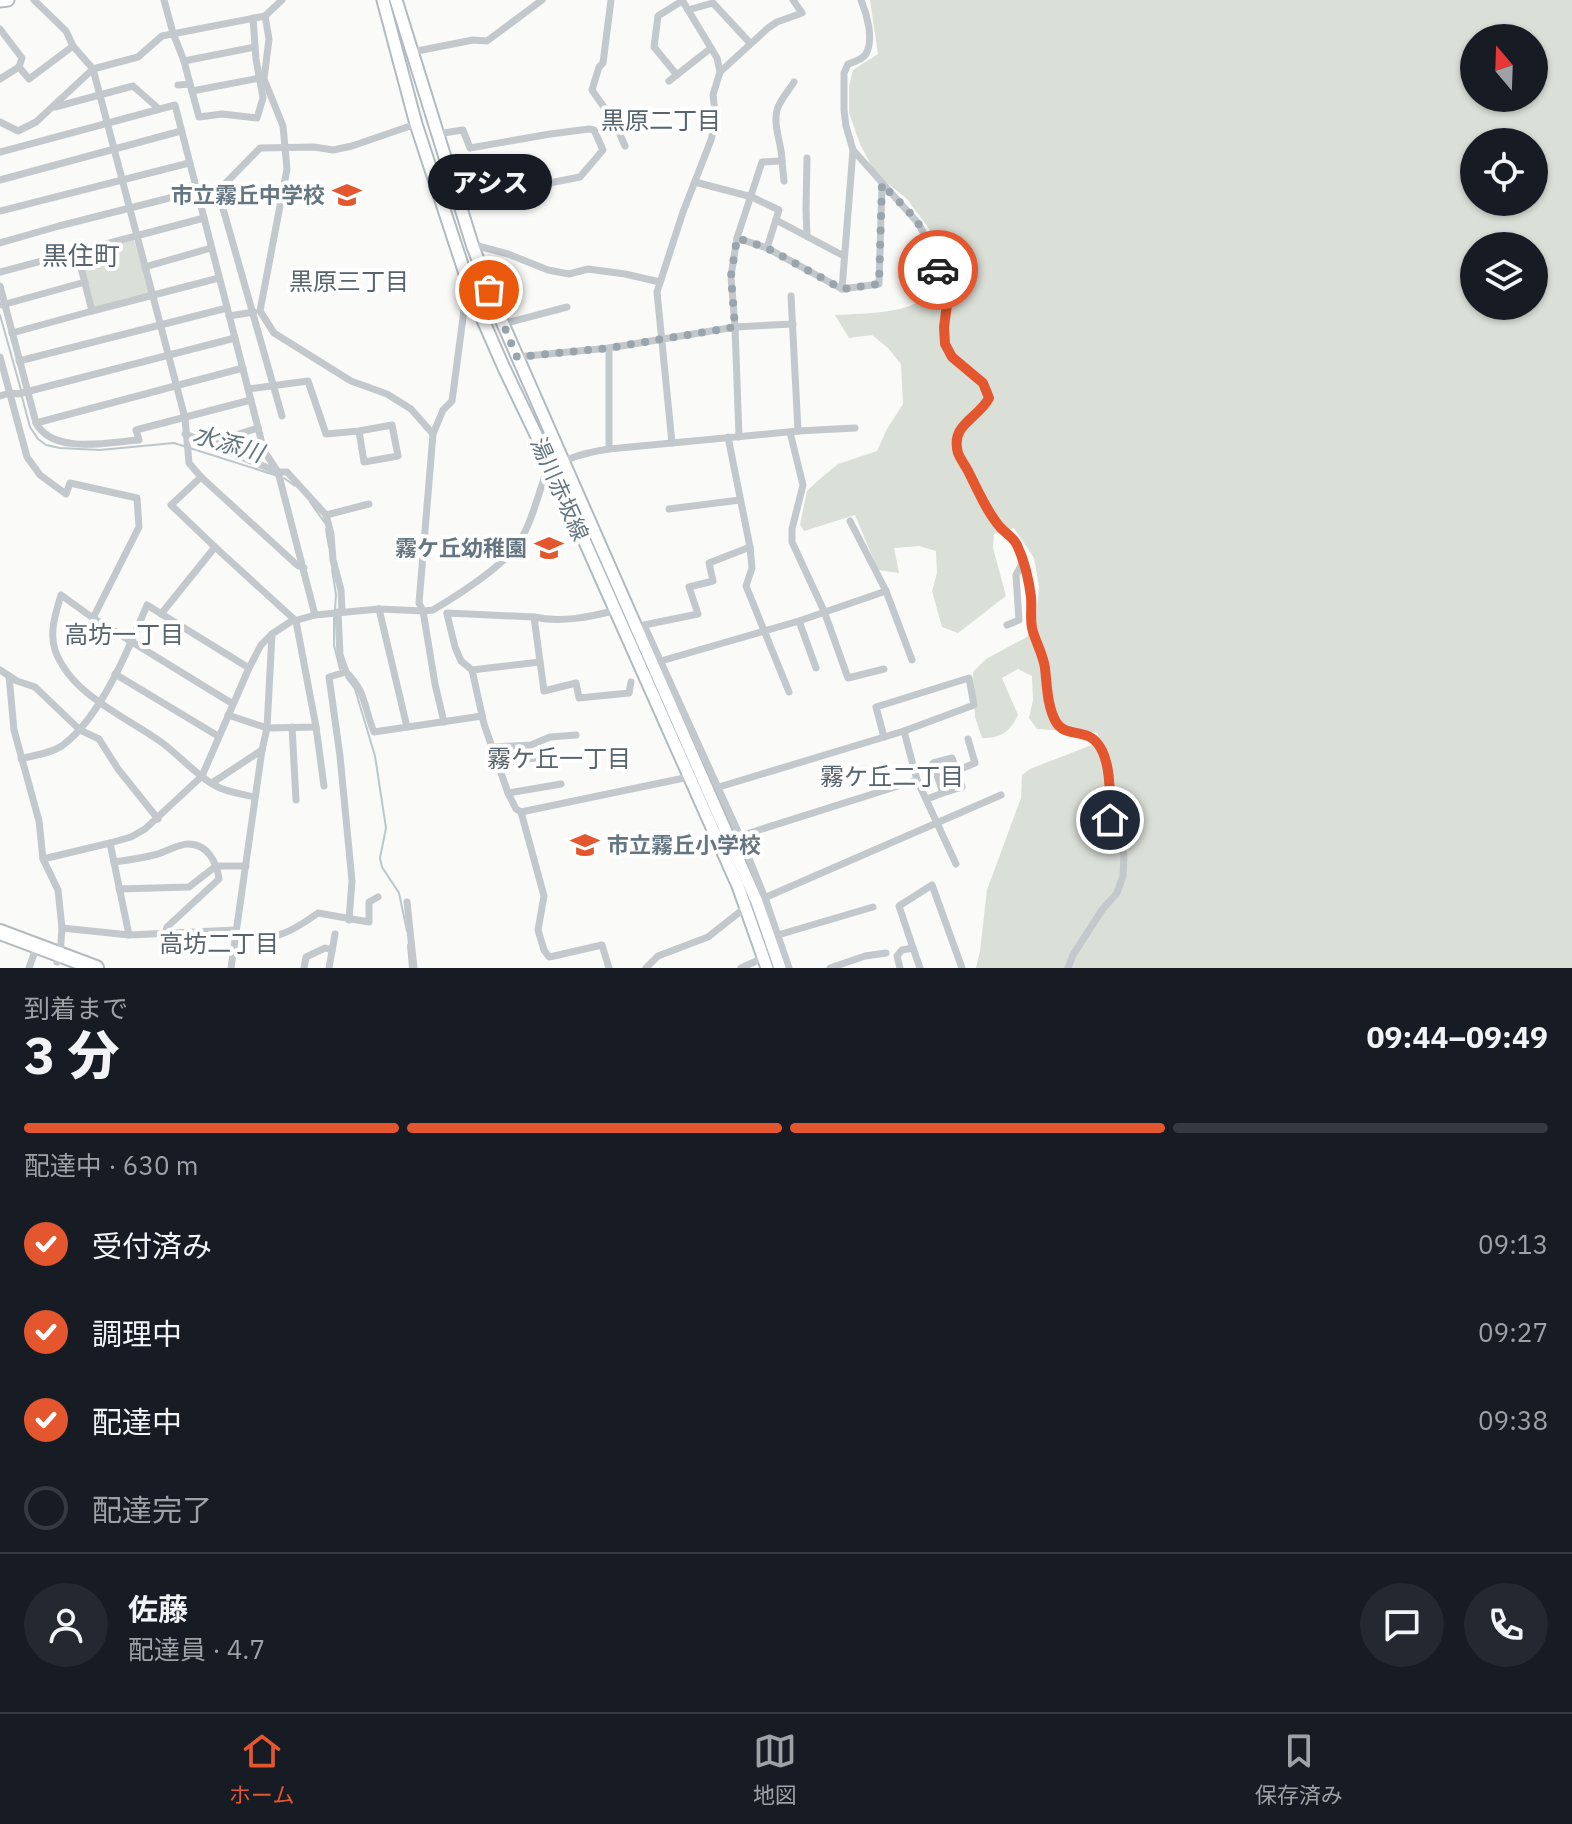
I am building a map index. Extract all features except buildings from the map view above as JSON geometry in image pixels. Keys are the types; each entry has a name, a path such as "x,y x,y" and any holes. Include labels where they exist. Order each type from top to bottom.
{"highway":[{"path":"0,932 58,958 96,968"},
{"path":"0,941 32,961 58,958 72,968"}],"main road":[{"path":"0,1 8,0"},
{"name":"湯川赤坂線","path":"383,0 416,124 472,295 504,368 558,465 628,607 756,902 780,968"},
{"name":"湯川赤坂線","path":"396,0 473,247 615,611 689,777 756,902 765,963"}],"street":[{"path":"34,0 66,31 73,46 93,69 185,418 189,463 297,565 304,568"},
{"path":"164,0 199,117 222,114 257,118 263,98 253,18"},
{"path":"0,122 18,131 36,122 93,69 138,57 162,36 265,16 282,0"},
{"path":"412,52 473,40 487,41 542,0"},
{"path":"611,0 603,63 592,90 615,123 625,146"},
{"path":"672,443 657,292 711,140 716,120 713,95 720,72 717,58 682,0 658,16 654,47 677,75"},
{"path":"720,72 777,22 802,13 793,0"},
{"path":"842,289 853,150 845,118 844,73 848,64 865,54 868,44 869,17 861,0"},
{"path":"688,10 713,3 750,43"},
{"path":"256,312 287,169 283,126 264,79 269,39 265,16"},
{"path":"0,29 22,58 19,67 0,79"},
{"path":"19,67 29,79 73,46"},
{"path":"184,61 255,47"},
{"path":"669,81 711,48"},
{"path":"178,85 191,88 260,78"},
{"path":"784,181 782,146 776,126 778,108 794,82"},
{"path":"53,107 133,86 159,109"},
{"path":"0,152 175,105 264,451 278,472 315,615"},
{"path":"0,243 130,209 218,191 260,148 314,147 333,150 416,124"},
{"path":"437,134 463,130 470,148 589,129 594,130 603,150 580,177 458,201"},
{"path":"0,180 181,131"},
{"path":"853,150 918,223 931,261 950,282 945,344 952,357 983,383 989,398 984,408 967,420 957,435 958,453 984,503 999,526 1015,541 1023,562 1031,598 1032,630 1044,663 1049,701 1056,722 1064,730 1089,736 1100,746 1107,766 1111,787 1110,820 1124,855 1123,876 1117,893 1102,910 1068,968"},
{"path":"807,158 807,236"},
{"path":"739,437 731,276 737,238 762,162 782,161"},
{"path":"0,211 189,163"},
{"path":"695,182 752,197 779,210 767,248"},
{"path":"737,238 767,248 842,289 879,284 882,184"},
{"path":"218,191 256,312 282,416"},
{"path":"0,272 204,218"},
{"path":"776,220 844,256"},
{"path":"473,247 508,254 548,270 569,274 588,269 660,282"},
{"path":"145,267 211,248"},
{"path":"77,252 92,311"},
{"path":"12,333 219,278"},
{"path":"2,305 85,282"},
{"path":"0,286 2,305 19,361 27,457 40,475 66,494 70,483 137,498 139,527 93,618"},
{"path":"444,722 419,603 433,434 443,410 452,401 464,310 472,295"},
{"path":"791,296 794,432 803,485 792,529 792,542 824,611 848,678 884,669"},
{"path":"503,324 567,307"},
{"path":"19,361 161,325 228,312 256,312 274,333 351,381 387,394 411,409 433,434"},
{"path":"517,357 609,348 735,327 793,324"},
{"path":"0,396 235,338"},
{"path":"609,348 609,449"},
{"path":"0,357 40,431 49,438 76,444 139,440 136,430 251,400"},
{"path":"36,423 243,368"},
{"path":"248,389 308,381 326,434 392,425 398,456 364,462 359,431"},
{"path":"207,444 258,428"},
{"path":"43,859 131,837 158,819 202,776 261,645 290,622 340,612 433,610 490,570 517,545 546,473 558,465 584,453 609,449 855,428"},
{"path":"185,434 278,472 287,472 326,515 341,590 340,655 346,672 361,691 374,732 482,716"},
{"path":"728,437 750,547 752,568 746,586 789,692"},
{"path":"201,477 171,505 296,621 324,786"},
{"path":"669,509 740,500"},
{"path":"326,515 369,504"},
{"path":"850,521 886,591 912,660"},
{"path":"161,614 215,547"},
{"path":"750,547 709,563 713,581 689,587 698,614 644,625 740,836 756,902 778,935 789,968"},
{"path":"1007,625 1019,620 1016,575 1023,562"},
{"path":"661,661 799,621 886,591"},
{"path":"233,704 61,595 54,618 53,641 60,661 75,682 162,743 215,786 255,797"},
{"path":"21,759 61,748 80,730 115,674 147,605 249,668"},
{"path":"440,605 447,614 461,661 472,670 492,747 508,793 516,809 521,812 544,896 538,930 544,950 549,957 602,945 609,968"},
{"path":"447,614 548,620 590,617 628,607"},
{"path":"379,609 407,727"},
{"path":"534,617 544,691 576,683 579,698 629,693 631,682"},
{"path":"799,621 816,668"},
{"path":"231,968 267,728 272,634"},
{"path":"472,670 540,662"},
{"path":"0,670 17,681 35,687 80,730 99,739 118,769 158,819"},
{"path":"346,672 329,677 352,881 349,920"},
{"path":"115,674 218,736"},
{"path":"9,676 14,730 39,821 43,859 58,890 62,928 58,958"},
{"path":"719,787 904,731 974,705 969,678 876,707 884,737"},
{"path":"228,715 267,728 316,727"},
{"path":"292,727 296,800"},
{"path":"904,731 917,780 956,864"},
{"path":"492,747 531,745 550,737 576,735"},
{"path":"956,771 975,763 968,739"},
{"path":"212,783 262,750"},
{"path":"498,764 553,755"},
{"path":"927,799 962,787 952,758 933,763 943,793"},
{"path":"521,812 689,777"},
{"path":"740,836 917,780"},
{"path":"508,793 561,784"},
{"path":"646,968 658,956 708,937 756,902 1001,795"},
{"path":"110,843 129,935"},
{"path":"114,862 141,858 187,843 206,850 216,866 219,879 167,927 165,933"},
{"path":"119,889 189,887 216,866 246,866"},
{"path":"920,968 899,906 932,885 962,968"},
{"path":"62,928 129,935 235,932 259,939 282,935 318,913 369,922 369,902 378,897"},
{"path":"407,902 414,968"},
{"path":"778,935 873,907"},
{"path":"329,968 335,934"},
{"path":"304,968 306,957 325,948 332,950"},
{"path":"900,968 897,956 902,950 913,948"},
{"path":"830,968 865,956 886,953"},
{"path":"741,968 765,963"}],"shaded area":[{"path":"870,0 1572,0 1572,968 976,968 987,890 1021,798 1022,775 1097,743 1098,733 1037,729 1029,718 1033,700 1032,676 1018,669 1002,678 1018,715 1004,733 982,738 975,717 973,672 986,659 1027,637 1036,616 1039,587 1034,558 1014,528 994,534 993,548 1006,596 958,633 942,627 932,591 937,573 936,551 919,546 894,548 899,573 878,570 855,515 804,531 800,525 807,491 838,464 877,451 903,404 901,364 872,335 849,338 835,315 875,313 915,304 936,289 947,266 933,234 907,199 875,173 860,144 849,113 849,86 853,70 878,54"},
{"path":"134,240 150,294 94,308 80,255"}],"waterway":[{"name":"水添川","path":"0,315 21,390"},
{"name":"水添川","path":"22,397 30,427 46,445 100,450 174,443 278,476"},
{"name":"水添川","path":"284,478 295,486"},
{"name":"水添川","path":"310,502 325,523"},
{"name":"水添川","path":"326,529 329,547"},
{"name":"水添川","path":"332,569 335,610"},
{"name":"水添川","path":"334,617 334,645 340,669"},
{"name":"水添川","path":"346,677 355,689 375,756 386,828 380,858 382,867 399,893 407,931"},
{"name":"水添川","path":"408,945 410,968"}],"way so far":[{"path":"489,290 517,357 609,348 735,327 731,276 737,238 767,248 842,289 879,284 882,184 918,223 931,261 938,270"}],"place":[{"name":"市立霧丘中学校","path":"347,195"},
{"name":"アシス","path":"489,290"},
{"name":"霧ケ丘幼稚園","path":"549,548"},
{"name":"市立霧丘小学校","path":"585,845"}],"district":[{"name":"黒原二丁目","path":"661,121"},
{"name":"黒住町","path":"81,256"},
{"name":"黒原三丁目","path":"349,282"},
{"name":"高坊一丁目","path":"124,635"},
{"name":"霧ケ丘一丁目","path":"559,759"},
{"name":"霧ケ丘二丁目","path":"892,777"},
{"name":"高坊二丁目","path":"219,944"}],"route":[{"path":"938,270 950,282 945,344 952,357 983,383 989,398 984,408 967,420 957,435 958,453 984,503 999,526 1015,541 1023,562 1031,598 1032,630 1044,663 1049,701 1056,722 1064,730 1089,736 1100,746 1111,787 1110,820"}]}
